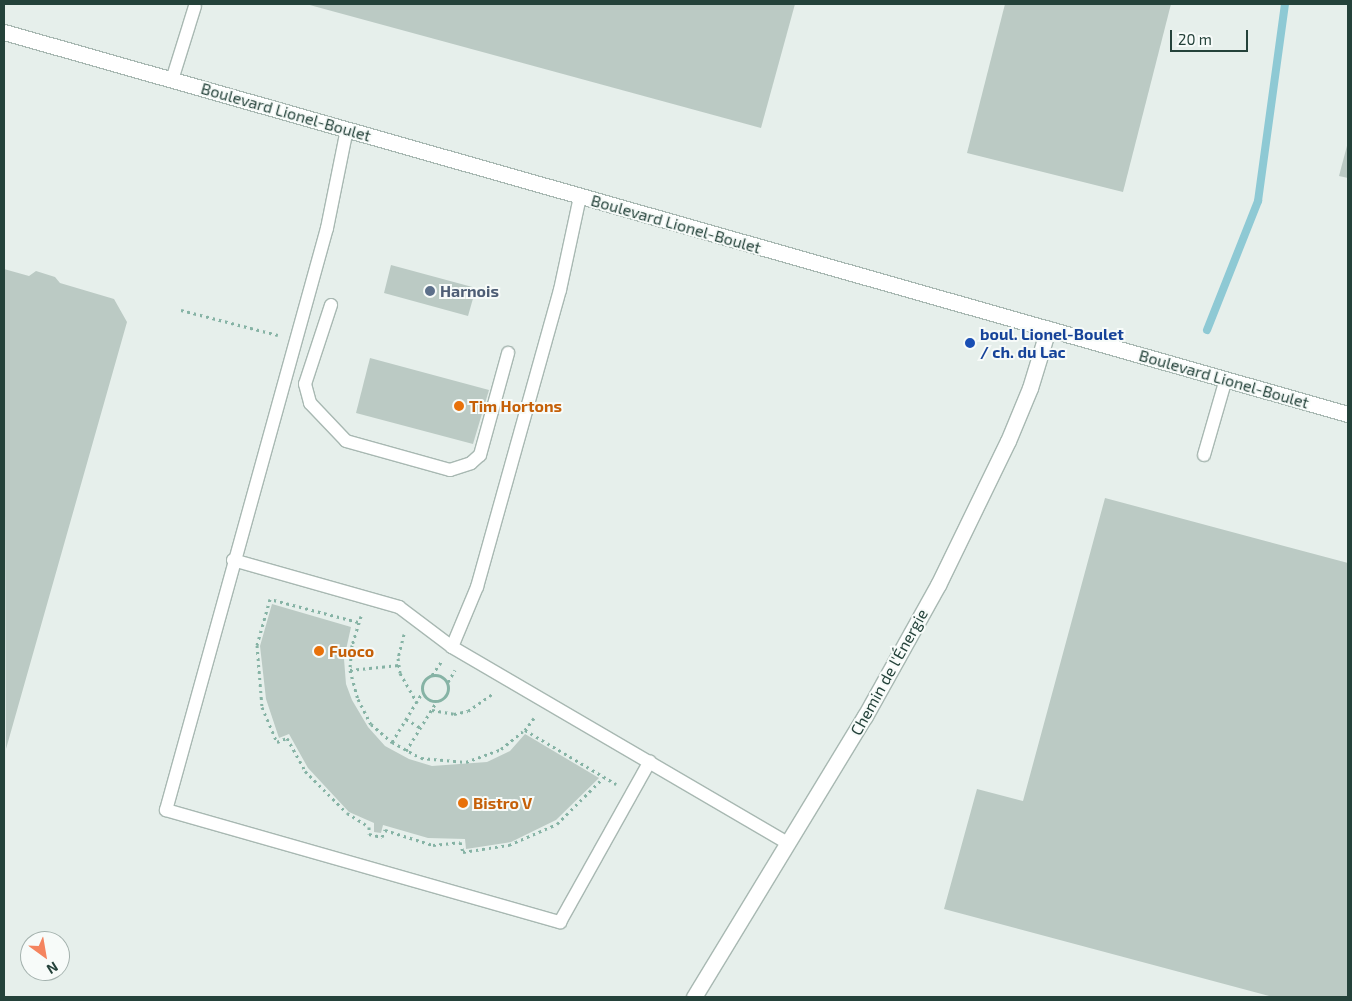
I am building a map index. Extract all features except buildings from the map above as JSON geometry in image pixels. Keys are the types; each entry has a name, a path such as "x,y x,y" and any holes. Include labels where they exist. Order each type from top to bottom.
{"main road":[{"name":"Boulevard Lionel-Boulet","path":"4,32 1348,414"},
{"name":"Chemin de l'Énergie","path":"694,997 894,666 965,533 1017,420 1048,329"}],"lane":[{"path":"172,80 196,6"},
{"path":"347,129 327,228 233,560 166,810 560,922 650,761"},
{"path":"448,652 477,587 560,290 580,197"},
{"path":"331,305 305,384 310,403 346,441 450,470 471,463 480,455 508,353"},
{"path":"1204,455 1226,379"},
{"path":"233,560 399,607 448,652 650,761 788,843"}],"path":[{"path":"181,310 296,340"},
{"path":"358,622 270,599 257,645 262,707 277,742 287,738 305,771 347,813 369,827 369,834 382,837 385,830 432,844 460,842 463,852 509,845 557,824 604,777"},
{"path":"363,610 358,622 350,670 358,700 371,724 392,742 406,751 441,762 466,762 501,748 524,731"},
{"path":"404,634 400,644 399,666 405,686 417,703"},
{"path":"392,742 417,703 422,693 422,684 432,675 448,652"},
{"path":"406,751 437,702 445,698 448,682 458,665"},
{"path":"350,670 399,666"},
{"path":"432,675 448,682"},
{"path":"432,710 454,714 468,711 479,706 498,689"},
{"path":"422,693 428,700 437,702"},
{"path":"406,719 420,728"}],"waterway":[{"path":"1207,330 1258,201 1285,4"}],"place":[{"name":"Harnois","path":"430,291"},
{"name":"boul. Lionel-Boulet / ch. du Lac","path":"970,343"},
{"name":"Tim Hortons","path":"459,406"},
{"name":"Fuoco","path":"319,651"},
{"name":"Bistro V","path":"463,803"}]}
